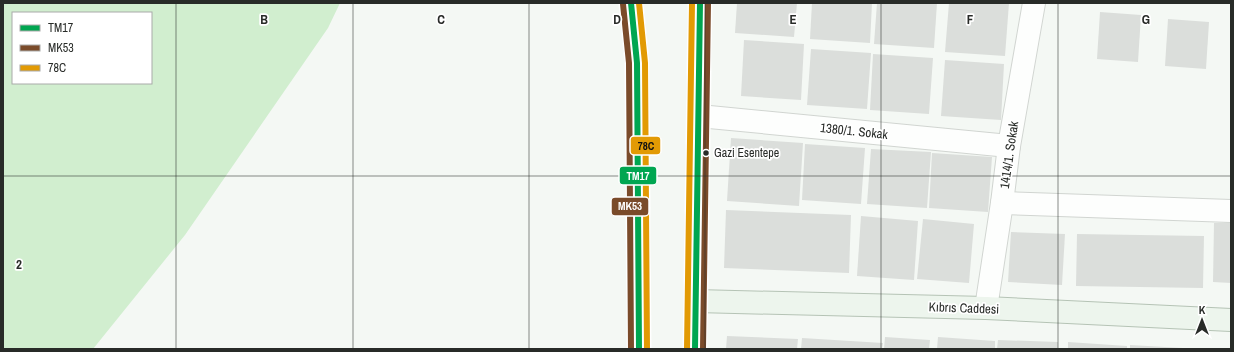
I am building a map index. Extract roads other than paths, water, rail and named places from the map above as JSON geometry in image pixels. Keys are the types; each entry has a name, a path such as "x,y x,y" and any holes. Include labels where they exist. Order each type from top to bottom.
{"main road":[{"path":"631,3 637,63 639,349"},
{"path":"695,349 700,3"},
{"name":"Kıbrıs Caddesi","path":"696,301 986,308 1231,320"}],"street":[{"name":"1414/1. Sokak","path":"986,308 1009,146 1034,3"},
{"name":"1380/1. Sokak","path":"699,116 1009,146"},
{"path":"1002,203 1231,211"}],"place":[{"name":"Gazi Esentepe","path":"706,153"}]}
